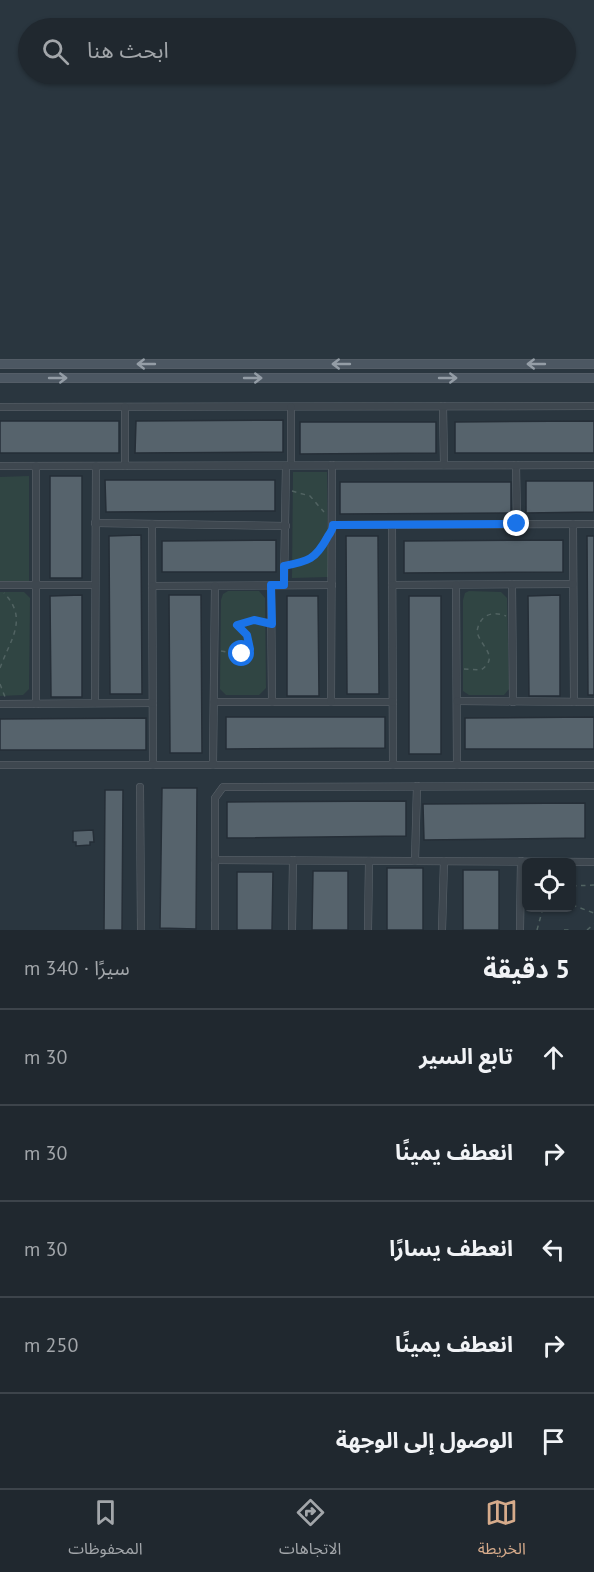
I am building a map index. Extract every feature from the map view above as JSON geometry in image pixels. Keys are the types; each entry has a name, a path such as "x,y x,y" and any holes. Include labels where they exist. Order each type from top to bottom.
{"street":[{"path":"0,364 594,364"},
{"path":"513,364 513,377"},
{"path":"0,378 594,378"},
{"path":"284,585 291,406"},
{"path":"443,406 444,465"},
{"path":"0,407 594,406"},
{"path":"125,407 125,466"},
{"path":"331,702 332,465"},
{"path":"516,465 517,524"},
{"path":"0,466 594,465"},
{"path":"36,466 36,704"},
{"path":"95,703 96,466"},
{"path":"95,523 286,526"},
{"path":"152,524 153,765"},
{"path":"573,524 574,702"},
{"path":"333,528 392,525 594,524"},
{"path":"392,525 393,765"},
{"path":"513,584 513,702"},
{"path":"392,585 573,584"},
{"path":"0,587 96,585"},
{"path":"271,585 272,702"},
{"path":"152,586 332,585"},
{"path":"456,585 457,765"},
{"path":"213,765 215,586"},
{"path":"457,701 594,702"},
{"path":"214,702 393,702"},
{"path":"4,704 153,703"},
{"path":"0,765 594,765"},
{"path":"415,861 417,786"},
{"path":"215,930 215,798 223,787 594,786"},
{"path":"141,787 141,930"},
{"path":"215,860 594,862"},
{"path":"292,930 293,860"},
{"path":"368,930 369,861"},
{"path":"442,930 444,861"},
{"path":"520,861 520,930"}],"path":[{"path":"284,566 315,557 333,528 313,498 302,493 286,491"},
{"path":"0,587 14,605 18,619 14,636 8,643 0,668"},
{"path":"457,663 470,672 481,670 487,665 489,652 477,632 480,622 486,615 501,614 512,622"},
{"path":"214,649 237,654 246,652 250,649 250,644 238,624 254,620 272,624"},
{"path":"0,684 4,704"},
{"path":"576,886 594,885"},
{"path":"576,906 594,913"},
{"path":"537,930 542,912"},
{"path":"587,930 594,924"},
{"path":"564,930 572,930"}],"green space":[{"path":"293,472 327,472 328,577 292,578"},
{"path":"29,476 29,581 0,581 0,477"},
{"path":"228,591 259,591 265,598 266,688 259,695 226,695 220,689 221,600 223,594"},
{"path":"469,591 501,592 507,598 509,689 504,695 469,695 463,691 463,600 465,593"},
{"path":"0,592 24,592 30,598 29,689 23,695 0,696"}],"building":[{"path":"283,420 283,452 135,453 136,421"},
{"path":"0,421 119,421 119,453 0,453"},
{"path":"594,421 594,453 455,453 455,422"},
{"path":"300,422 436,422 436,453 300,454"},
{"path":"50,476 82,476 82,578 50,578"},
{"path":"105,480 275,480 275,511 106,512"},
{"path":"526,481 594,481 594,512 526,513"},
{"path":"340,482 511,482 511,513 340,514"},
{"path":"141,535 142,694 110,694 109,536"},
{"path":"346,536 378,536 379,694 347,694"},
{"path":"587,536 594,536 594,695 588,695"},
{"path":"276,540 276,572 162,572 162,541"},
{"path":"563,540 563,572 404,573 404,541"},
{"path":"82,595 82,697 51,697 50,596"},
{"path":"169,595 201,595 202,753 170,753"},
{"path":"560,595 560,696 529,696 528,596"},
{"path":"287,596 318,596 319,696 287,696"},
{"path":"409,596 441,596 441,754 409,754"},
{"path":"226,717 385,717 385,748 226,749"},
{"path":"594,717 594,749 465,749 465,718"},
{"path":"146,718 146,750 0,750 0,719"},
{"path":"162,788 197,788 196,929 160,928"},
{"path":"105,790 123,790 122,930 104,930"},
{"path":"406,801 406,836 227,838 227,802"},
{"path":"585,803 585,838 424,840 423,804"},
{"path":"93,830 94,842 90,842 90,845 76,846 76,842 73,842 73,831"},
{"path":"387,868 423,868 423,930 387,930"},
{"path":"463,870 499,870 499,930 463,930"},
{"path":"313,871 348,871 348,930 312,930"},
{"path":"237,872 273,872 272,930 237,930"}],"route":[{"path":"242,654 250,649 250,644 247,635 237,625 254,620 272,624 271,585 284,585 284,566 315,557 333,531 333,525 517,524"}]}
